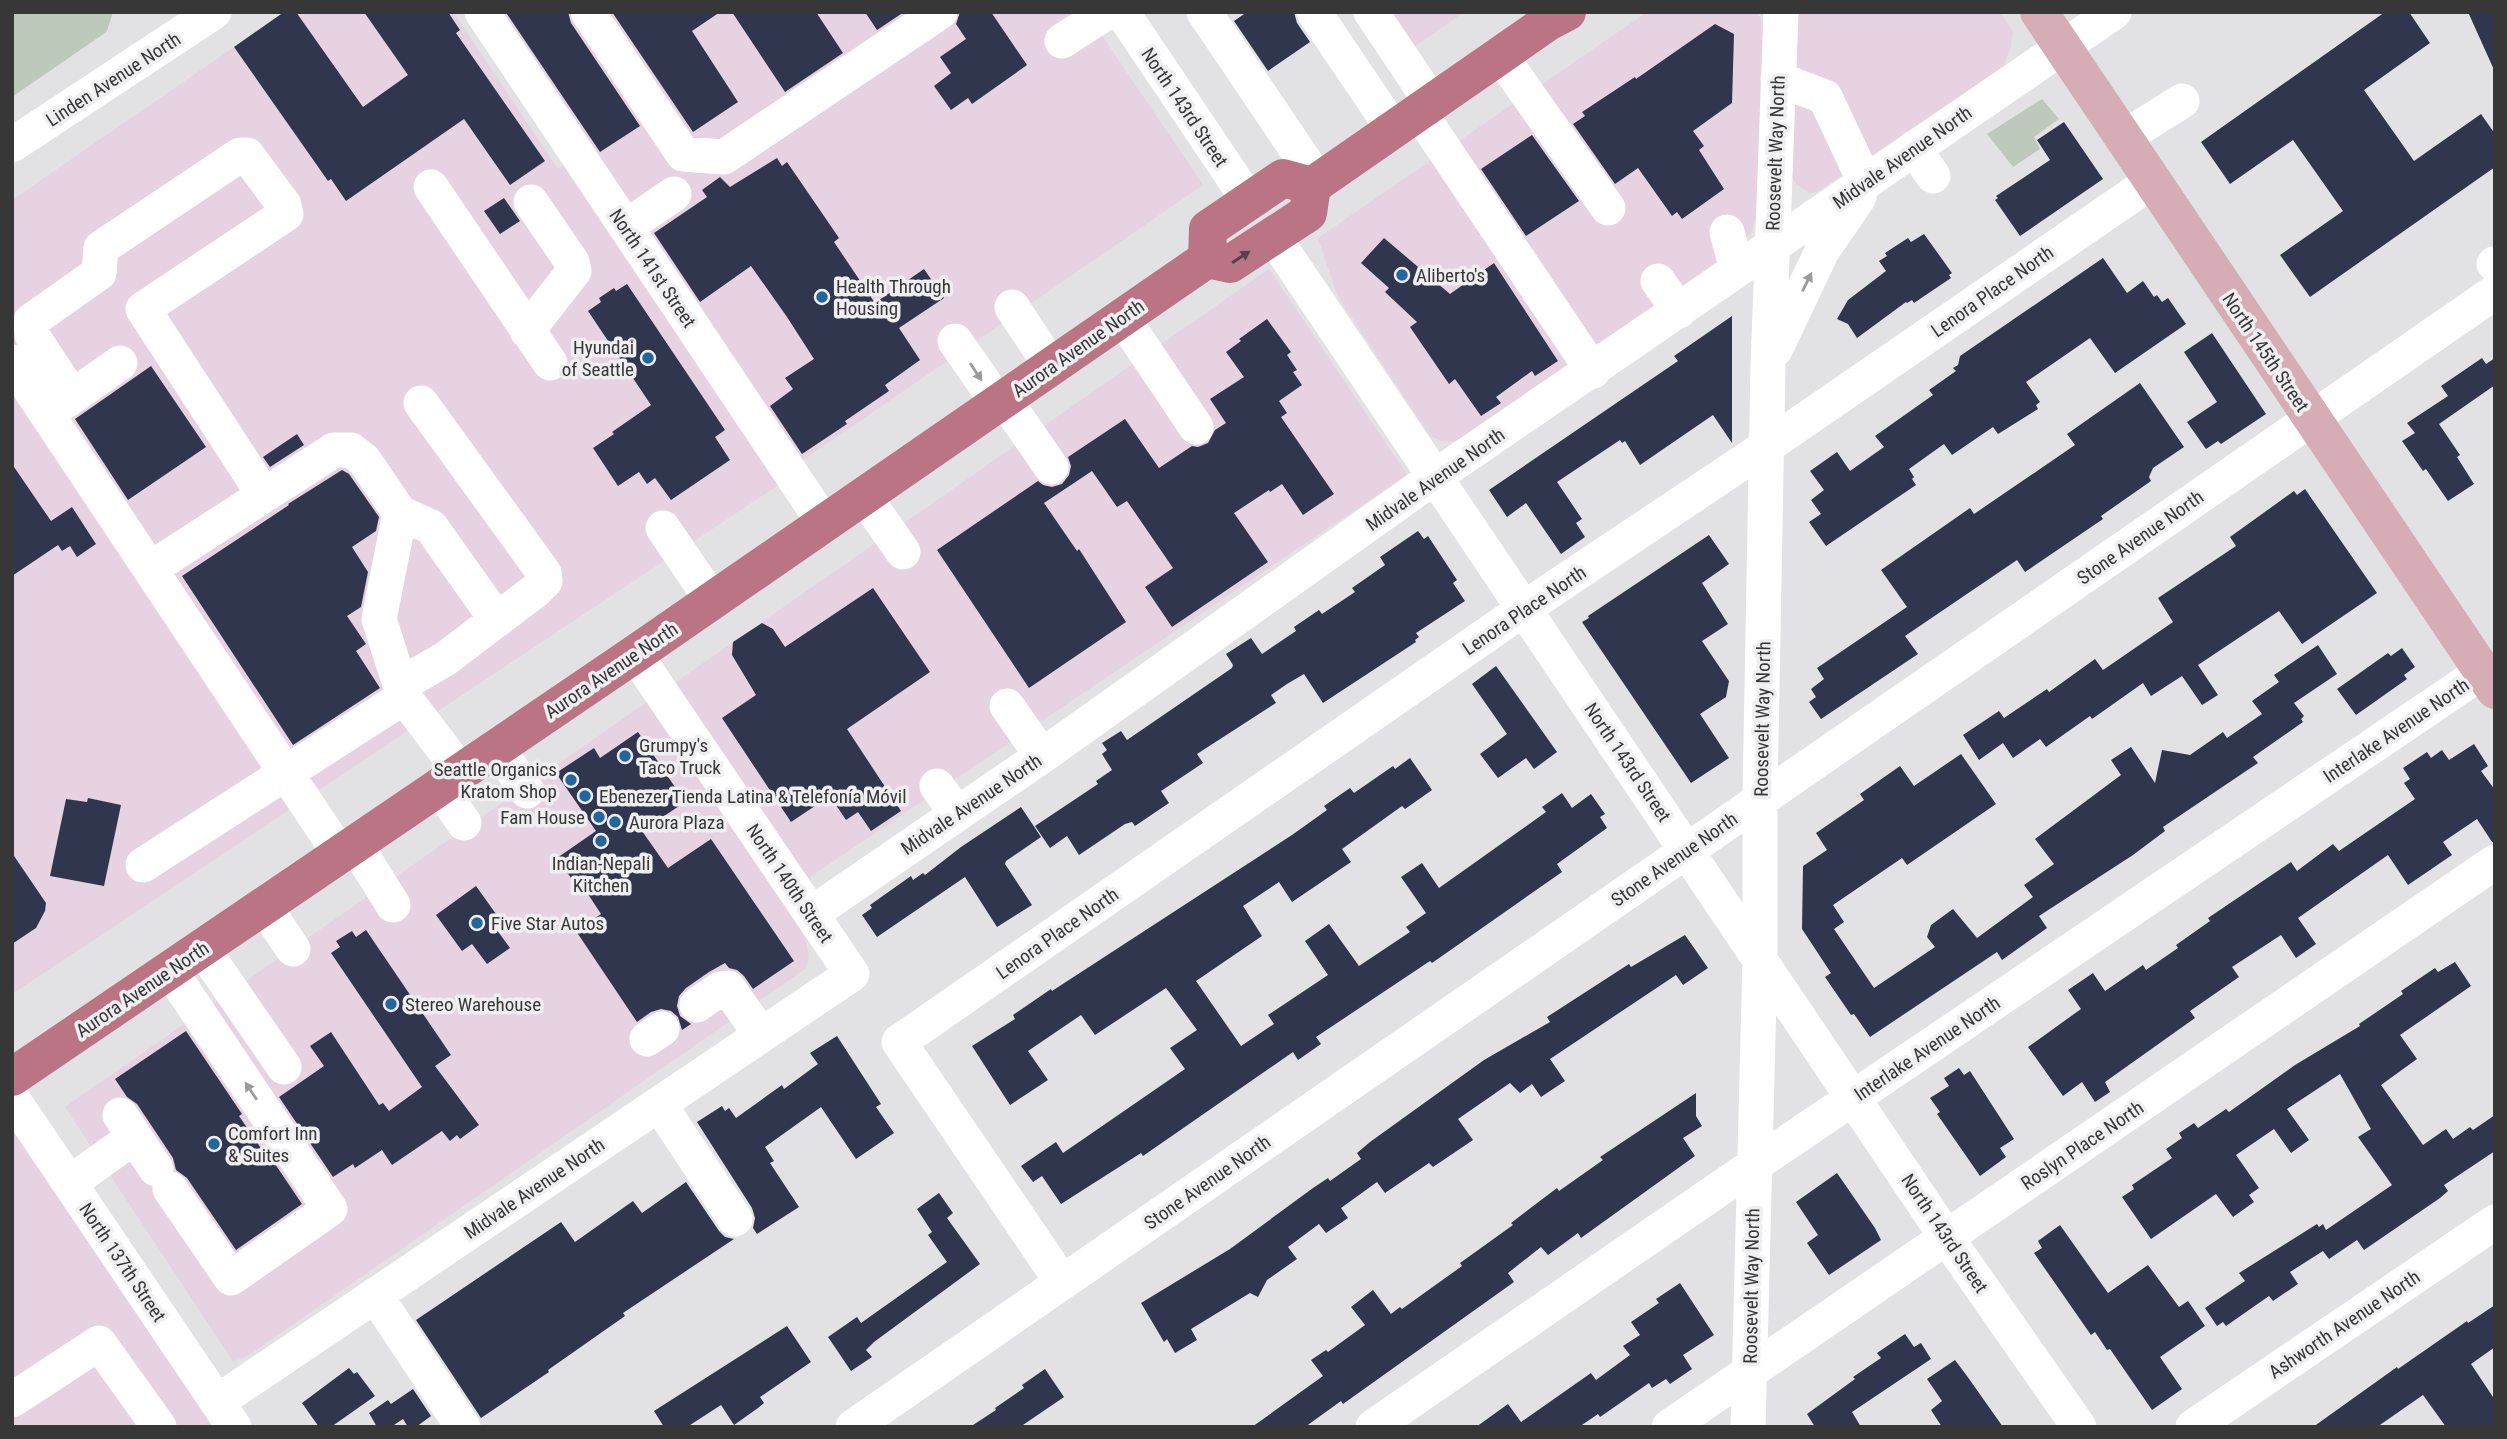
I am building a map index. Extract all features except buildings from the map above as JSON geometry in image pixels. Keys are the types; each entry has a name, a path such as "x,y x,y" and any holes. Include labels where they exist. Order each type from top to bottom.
{"highway":[{"path":"1315,183 1283,178 1208,229 1207,259 1230,264 1308,213 1315,183 1556,14"},
{"name":"Aurora Avenue North","path":"12,1077 635,654 1207,259"}],"main road":[{"name":"North 145th Street","path":"2039,12 2489,681"}],"street":[{"name":"Linden Avenue North","path":"12,145 214,12"},
{"name":"North 141st Street","path":"482,12 824,523"},
{"path":"588,12 682,153 724,157 940,12"},
{"path":"1204,12 1315,183"},
{"path":"1214,12 1259,77 1254,86"},
{"path":"1305,12 1322,38 1338,28"},
{"path":"1314,12 1381,50"},
{"path":"1371,12 1381,50 1414,115"},
{"name":"Roosevelt Way North","path":"1748,1427 1760,959 1760,800 1768,366 1781,12"},
{"name":"Midvale Avenue North","path":"811,914 947,800 990,774 1042,756 1436,477 1871,178 1924,162 2062,47 2113,12"},
{"path":"1062,41 1128,16"},
{"name":"North 143rd Street","path":"1128,16 1249,201"},
{"path":"1338,28 1414,115 1593,371"},
{"path":"1500,55 1608,208"},
{"path":"1768,366 1822,251 1871,178 1825,97 1778,79"},
{"path":"2123,138 2182,101"},
{"path":"264,495 143,309 286,214 284,205 247,155 240,155 101,248 99,273 31,321 32,335 59,405 150,569 285,772 393,905"},
{"name":"Lenora Place North","path":"1062,1282 899,1042 1524,609 2151,182"},
{"path":"430,187 550,363"},
{"path":"626,227 674,194"},
{"path":"527,331 574,271 572,262 531,202"},
{"path":"1727,232 1737,270"},
{"name":"North 143rd Street","path":"1273,236 1947,1238 2079,1427"},
{"path":"1658,281 1679,311"},
{"name":"Stone Avenue North","path":"853,1427 2495,292"},
{"path":"1012,307 1051,366"},
{"path":"1122,317 1196,428"},
{"path":"955,341 1052,467"},
{"path":"12,362 59,405"},
{"path":"59,405 120,363"},
{"path":"142,865 285,772 402,691 545,581 544,573 421,402"},
{"path":"150,569 334,450 351,450 364,460 400,513 432,527 497,620"},
{"path":"864,496 903,552"},
{"path":"400,513 379,619 402,691 450,779 464,823"},
{"path":"663,528 712,600"},
{"name":"North 140th Street","path":"635,654 852,974"},
{"name":"Interlake Avenue North","path":"1373,1427 1853,1098 2489,681"},
{"path":"1007,706 1042,756"},
{"path":"497,747 527,791"},
{"name":"Roslyn Place North","path":"1669,1427 2495,862"},
{"path":"264,906 293,949"},
{"path":"202,948 284,1067"},
{"path":"70,1183 127,1126 231,1278 330,1209 169,970"},
{"name":"Midvale Avenue North","path":"226,1414 375,1295 852,974"},
{"path":"697,1005 720,989 728,988 761,1035"},
{"name":"North 137th Street","path":"12,1098 226,1414"},
{"path":"659,1104 735,1219"},
{"name":"Ashworth Avenue North","path":"2193,1427 2495,1222"},
{"path":"375,1295 463,1427"},
{"path":"12,1400 99,1343 159,1427"}],"shaded area":[{"path":"285,12 453,12 558,169 569,162 783,482 12,994 12,200"},
{"path":"496,12 1086,12 1203,185 796,465"},
{"path":"1385,12 1464,12 1410,50"},
{"path":"1647,12 1758,12 1764,46 1762,194 1752,230 1739,246 1467,438 1453,442 1430,436 1337,295 1318,238"},
{"path":"1796,12 2000,12 2013,31 2010,50 2002,68 1817,192 1809,193 1795,183 1790,173"},
{"path":"1269,269 1407,475 804,881 673,684"},
{"path":"647,702 801,931 809,958 805,969 246,1357 233,1361 65,1107"},
{"path":"12,1121 234,1427 12,1427"}],"green space":[{"path":"12,12 113,12 107,31 12,97"},
{"path":"2042,99 2059,119 2034,137 2040,149 2013,167 1987,134"}],"place":[{"name":"Aliberto's","path":"1402,275"},
{"name":"Health Through Housing","path":"822,297"},
{"name":"Hyundai of Seattle","path":"648,358"},
{"name":"Grumpy's Taco Truck","path":"625,756"},
{"name":"Seattle Organics Kratom Shop","path":"571,780"},
{"name":"Ebenezer Tienda Latina & Telefonía Móvil","path":"585,796"},
{"name":"Fam House","path":"599,817"},
{"name":"Aurora Plaza","path":"615,822"},
{"name":"Indian-Nepali Kitchen","path":"601,841"},
{"name":"Five Star Autos","path":"477,923"},
{"name":"Stereo Warehouse","path":"391,1004"},
{"name":"Comfort Inn & Suites","path":"214,1144"}]}
